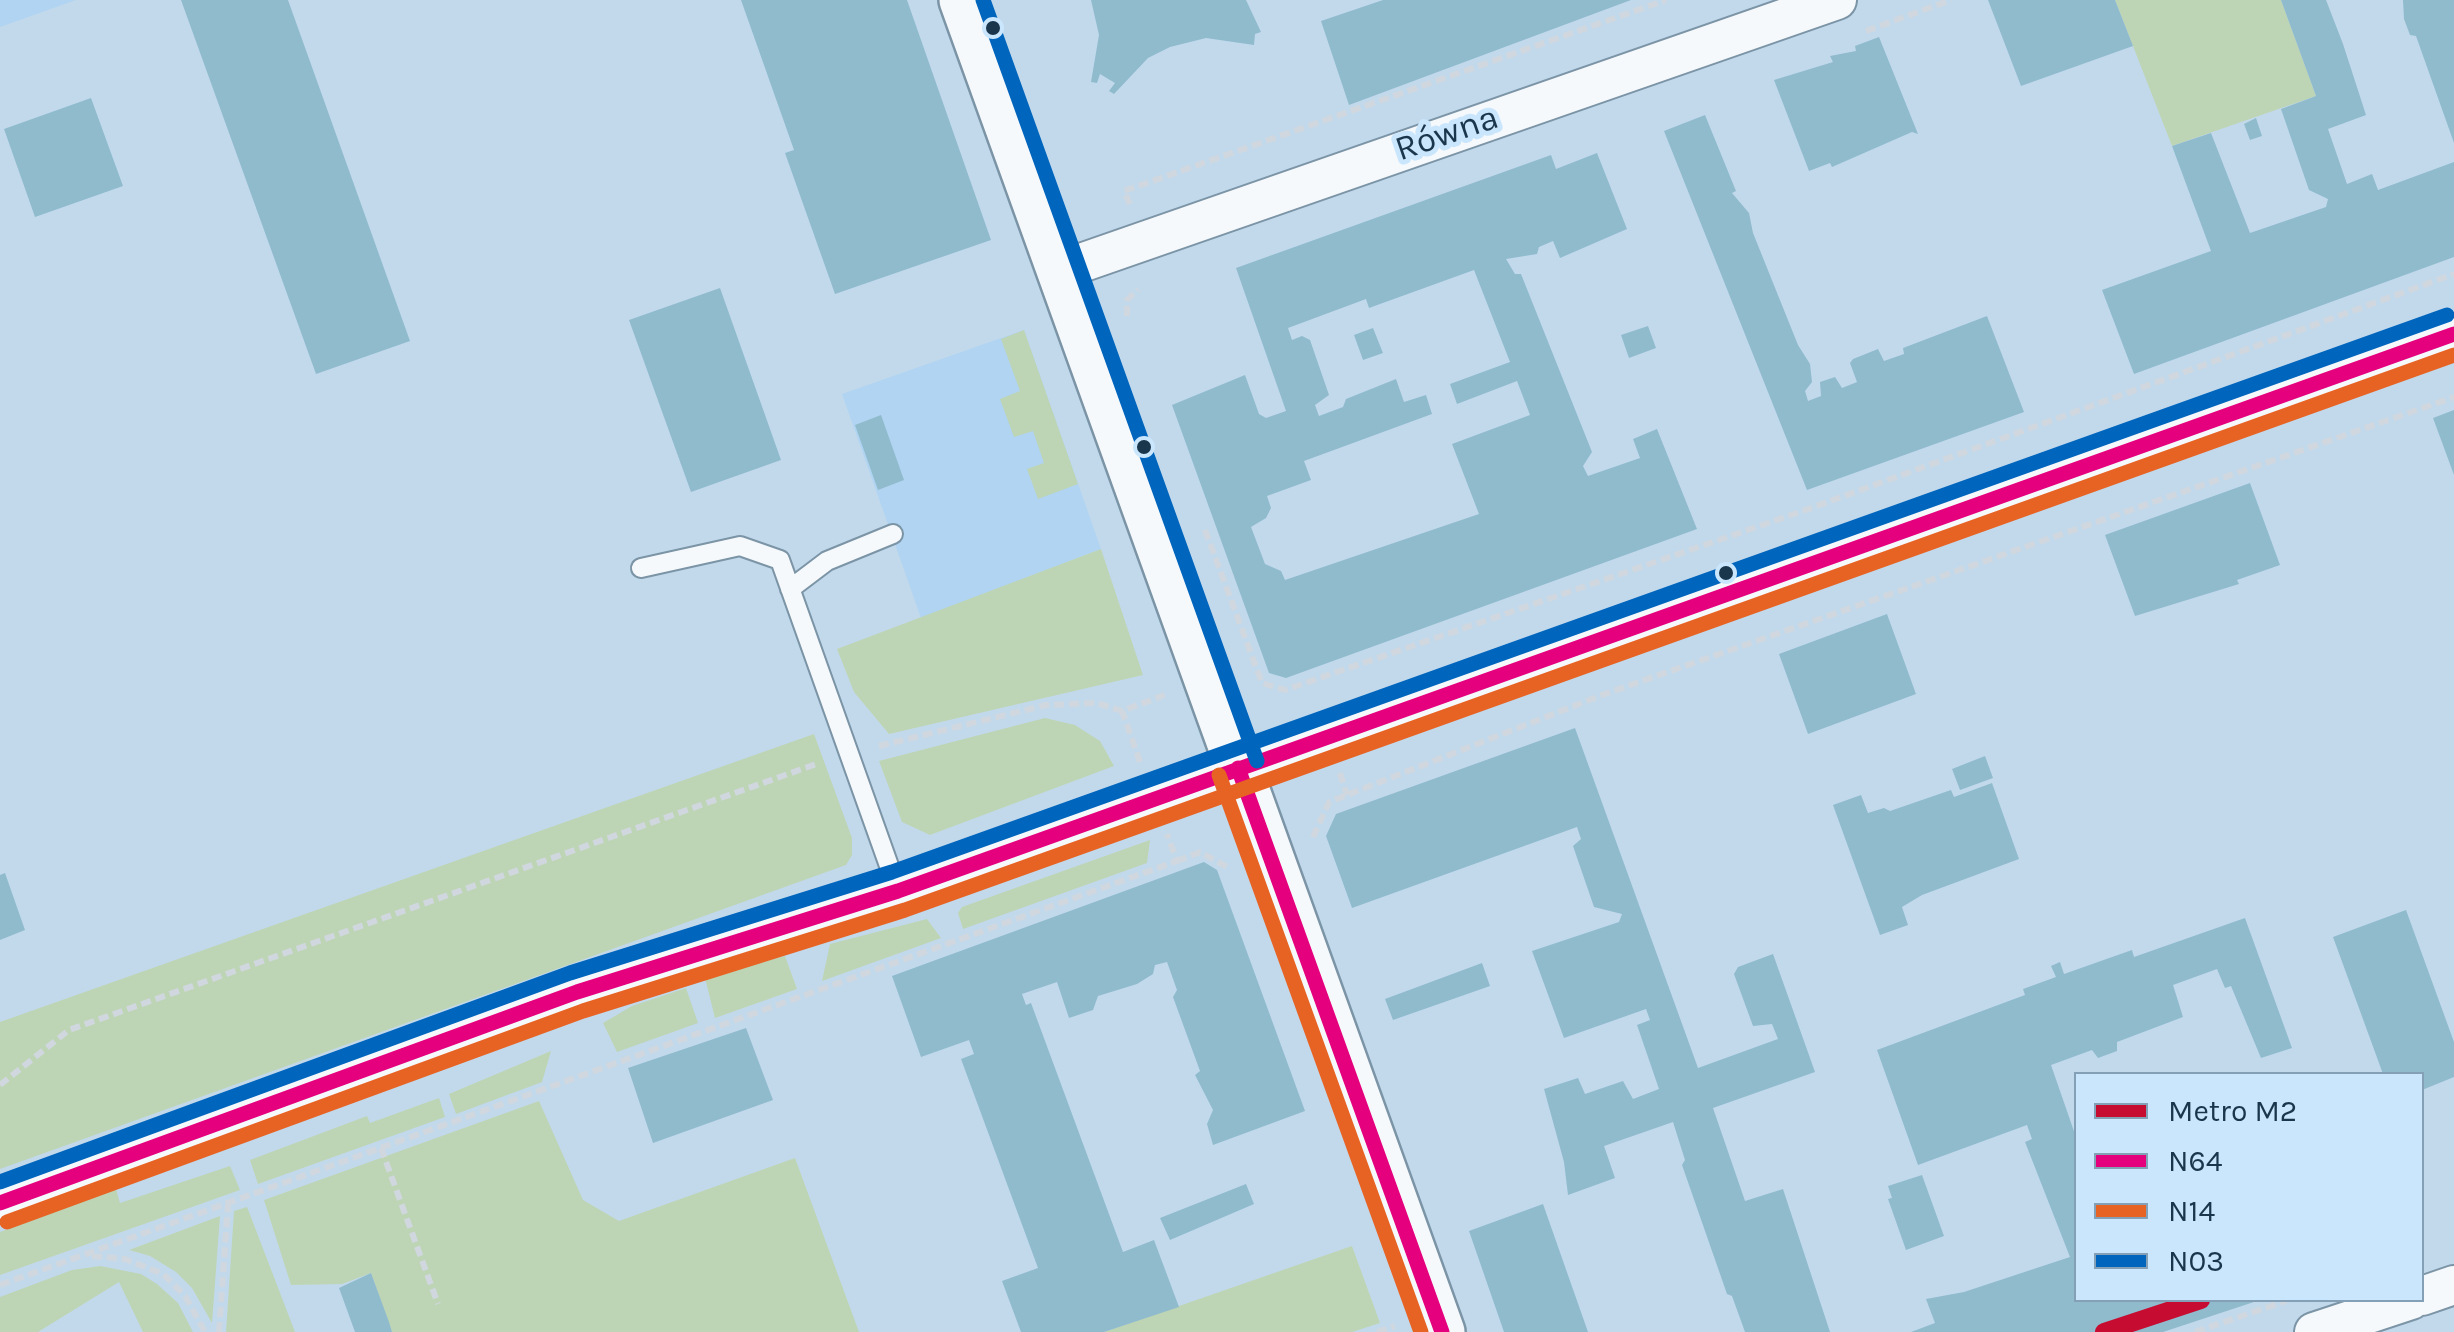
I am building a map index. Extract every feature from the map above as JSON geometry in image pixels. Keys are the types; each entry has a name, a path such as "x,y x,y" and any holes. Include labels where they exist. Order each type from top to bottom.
{"street":[{"path":"962,0 1442,1332"},
{"name":"Równa","path":"1058,271 1837,0"},
{"path":"0,1203 577,992 898,891 2454,334"},
{"path":"2424,1295 2454,1285"},
{"path":"2314,1332 2405,1302"}],"lane":[{"path":"790,589 827,562 893,534"},
{"path":"641,568 740,546 780,560 898,891"}],"path":[{"path":"1132,331 1125,312 1126,300 1136,290 1158,281 1124,191 1666,0"},
{"path":"1860,33 1951,0"},
{"path":"1200,515 1262,684 1285,690 1800,512 2454,274"},
{"path":"1319,854 1313,836 1329,802 1602,695 2454,396"},
{"path":"0,1085 69,1030 847,754 1046,705 1097,702 1122,711 1162,696 1156,677"},
{"path":"1122,711 1139,758"},
{"path":"1164,827 1177,861"},
{"path":"0,1285 1200,852 1227,867"},
{"path":"381,1148 438,1304"},
{"path":"218,1332 228,1204"},
{"path":"81,1257 126,1259 162,1274 185,1296 206,1332"},
{"path":"2195,1332 2286,1302"},
{"path":"1377,1332 1395,1326"}],"shaded area":[{"path":"0,0 76,0 0,27"},
{"path":"1024,330 1101,549 921,618 842,394"}],"green space":[{"path":"2115,0 2281,0 2316,96 2172,146"},
{"path":"1024,330 1078,484 1038,499 1027,469 1044,463 1033,431 1014,437 1000,399 1020,391 1001,339"},
{"path":"1101,549 1143,675 889,734 854,692 837,649"},
{"path":"1045,718 1075,725 1100,741 1114,766 930,835 902,822 879,761"},
{"path":"814,734 852,838 852,855 846,865 0,1169 0,1022"},
{"path":"1150,840 1147,863 963,929 958,913 962,907"},
{"path":"927,919 941,938 822,981 830,944"},
{"path":"785,956 797,989 715,1018 705,978"},
{"path":"686,988 698,1023 617,1052 603,1023 632,1006"},
{"path":"551,1051 542,1082 456,1114 449,1094"},
{"path":"439,1098 445,1117 258,1184 250,1160 367,1116 370,1123"},
{"path":"539,1101 583,1200 619,1221 795,1158 859,1332 392,1332 371,1273 342,1284 291,1285 264,1200"},
{"path":"230,1166 240,1190 0,1275 0,1232 116,1189 120,1203"},
{"path":"247,1207 295,1332 226,1332 234,1211"},
{"path":"220,1216 212,1323 192,1288 176,1272 150,1256 129,1250"},
{"path":"1352,1246 1380,1323 1352,1332 1104,1332"},
{"path":"100,1266 141,1274 157,1284 178,1303 193,1332 143,1332 119,1282 38,1332 0,1332 0,1297 72,1270"}],"building":[{"path":"181,0 288,0 410,341 316,374"},
{"path":"741,0 907,0 991,240 835,294 785,153 794,150"},
{"path":"1091,0 1246,0 1261,32 1255,34 1254,45 1206,38 1170,47 1148,58 1114,94 1109,91 1115,83 1100,74 1097,83 1091,82 1099,35"},
{"path":"1383,0 1631,0 1349,105 1321,21"},
{"path":"1988,0 2115,0 2133,46 2021,86"},
{"path":"2281,0 2326,0 2343,44 2366,115 2328,129 2347,184 2372,174 2378,190 2454,162 2454,257 2134,374 2102,290 2211,251 2172,146 2211,133 2250,233 2326,207 2328,199 2309,190 2281,109 2316,96"},
{"path":"2403,0 2454,0 2454,143 2416,36 2410,35 2404,19"},
{"path":"1879,37 1918,134 1912,132 1832,167 1830,163 1809,171 1774,80 1833,62 1830,56 1856,51 1855,46"},
{"path":"91,98 123,186 35,217 4,129"},
{"path":"1705,115 1736,191 1732,193 1749,213 1753,233 1798,345 1810,364 1812,382 1805,391 1808,401 1821,396 1820,382 1835,377 1842,388 1857,382 1850,363 1853,359 1878,349 1884,361 1904,354 1903,348 1987,316 2024,412 1807,490 1664,131"},
{"path":"2256,118 2262,136 2250,140 2244,124"},
{"path":"1597,153 1627,229 1560,258 1553,241 1539,247 1537,254 1506,259 1515,274 1521,274 1592,452 1583,466 1588,476 1640,458 1633,439 1657,429 1697,529 1286,678 1269,673 1172,405 1245,375 1259,414 1266,418 1286,411 1236,268 1551,155 1556,169","holes":["1474,270 1510,362 1450,384 1457,404 1517,381 1530,415 1452,444 1479,514 1285,580 1281,571 1265,564 1251,527 1266,518 1271,508 1267,496 1311,480 1304,461 1432,414 1426,395 1404,402 1396,379 1346,399 1343,407 1319,416 1315,405 1329,395 1310,340 1302,336 1292,340 1288,328 1366,299 1369,308"]},
{"path":"720,288 781,460 691,492 629,320"},
{"path":"1648,326 1656,348 1629,358 1621,335"},
{"path":"1373,328 1383,353 1363,360 1354,335"},
{"path":"2454,410 2454,475 2433,418"},
{"path":"881,415 904,480 878,490 855,425"},
{"path":"2250,483 2280,565 2237,580 2239,584 2135,616 2105,535"},
{"path":"1887,614 1916,694 1808,734 1779,654"},
{"path":"1575,728 1698,1068 1778,1039 1772,1024 1753,1026 1734,974 1738,967 1773,954 1815,1072 1713,1108 1745,1201 1783,1189 1830,1332 1745,1332 1732,1296 1727,1294 1682,1165 1685,1160 1673,1122 1604,1146 1615,1178 1568,1195 1564,1162 1544,1089 1578,1078 1585,1094 1623,1081 1633,1099 1659,1089 1637,1025 1650,1020 1646,1009 1564,1038 1532,951 1619,922 1622,914 1594,907 1573,846 1581,839 1577,827 1352,908 1326,836 1336,814"},
{"path":"1985,756 1993,778 1960,790 1952,769"},
{"path":"1992,783 2019,859 1922,895 1902,907 1908,925 1880,935 1833,805 1861,795 1868,813 1884,808 1890,811 1951,790 1954,797"},
{"path":"1204,862 1217,870 1305,1111 1213,1145 1207,1124 1213,1110 1195,1075 1200,1071 1173,997 1177,990 1167,962 1155,965 1153,974 1137,984 1098,996 1093,1010 1069,1018 1057,982 1022,994 1026,1005 1031,1003 1123,1252 1154,1240 1179,1307 1104,1332 1021,1332 1002,1281 1038,1268 961,1059 974,1054 969,1040 921,1057 892,976"},
{"path":"5,873 25,930 0,940 0,875"},
{"path":"2406,910 2454,1042 2454,1077 2424,1089 2424,1072 2382,1072 2333,937"},
{"path":"2245,918 2292,1048 2261,1058 2231,986 2225,988 2217,969 2173,985 2183,1017 2117,1042 2117,1051 2098,1058 2092,1050 2051,1065 2074,1131 2074,1302 2254,1302 2163,1332 1911,1332 1935,1323 1926,1299 1964,1292 2070,1257 2025,1142 2032,1139 2027,1125 1918,1165 1877,1050 2025,995 2023,989 2056,977 2051,966 2060,962 2064,974 2132,950 2134,957"},
{"path":"1482,963 1490,986 1393,1020 1385,999"},
{"path":"746,1028 773,1100 653,1143 628,1068"},
{"path":"1922,1175 1944,1236 1906,1250 1888,1199 1892,1198 1888,1186"},
{"path":"1246,1184 1254,1204 1170,1240 1160,1218"},
{"path":"1543,1204 1588,1332 1504,1332 1469,1231"},
{"path":"371,1273 392,1332 355,1332 339,1288"}],"metro line":[{"name":"M2","path":"2104,1332 2195,1302"}],"transit line":[{"name":"N03","path":"983,0 1257,761"},
{"name":"N03","path":"0,1182 570,973 892,872 2447,315"},
{"name":"N64","path":"0,1203 577,992 898,891 2454,334"},
{"name":"N14","path":"7,1222 583,1011 905,910 2454,355"},
{"name":"N64","path":"1238,768 1442,1332"},
{"name":"N14","path":"1219,775 1421,1332"}]}
